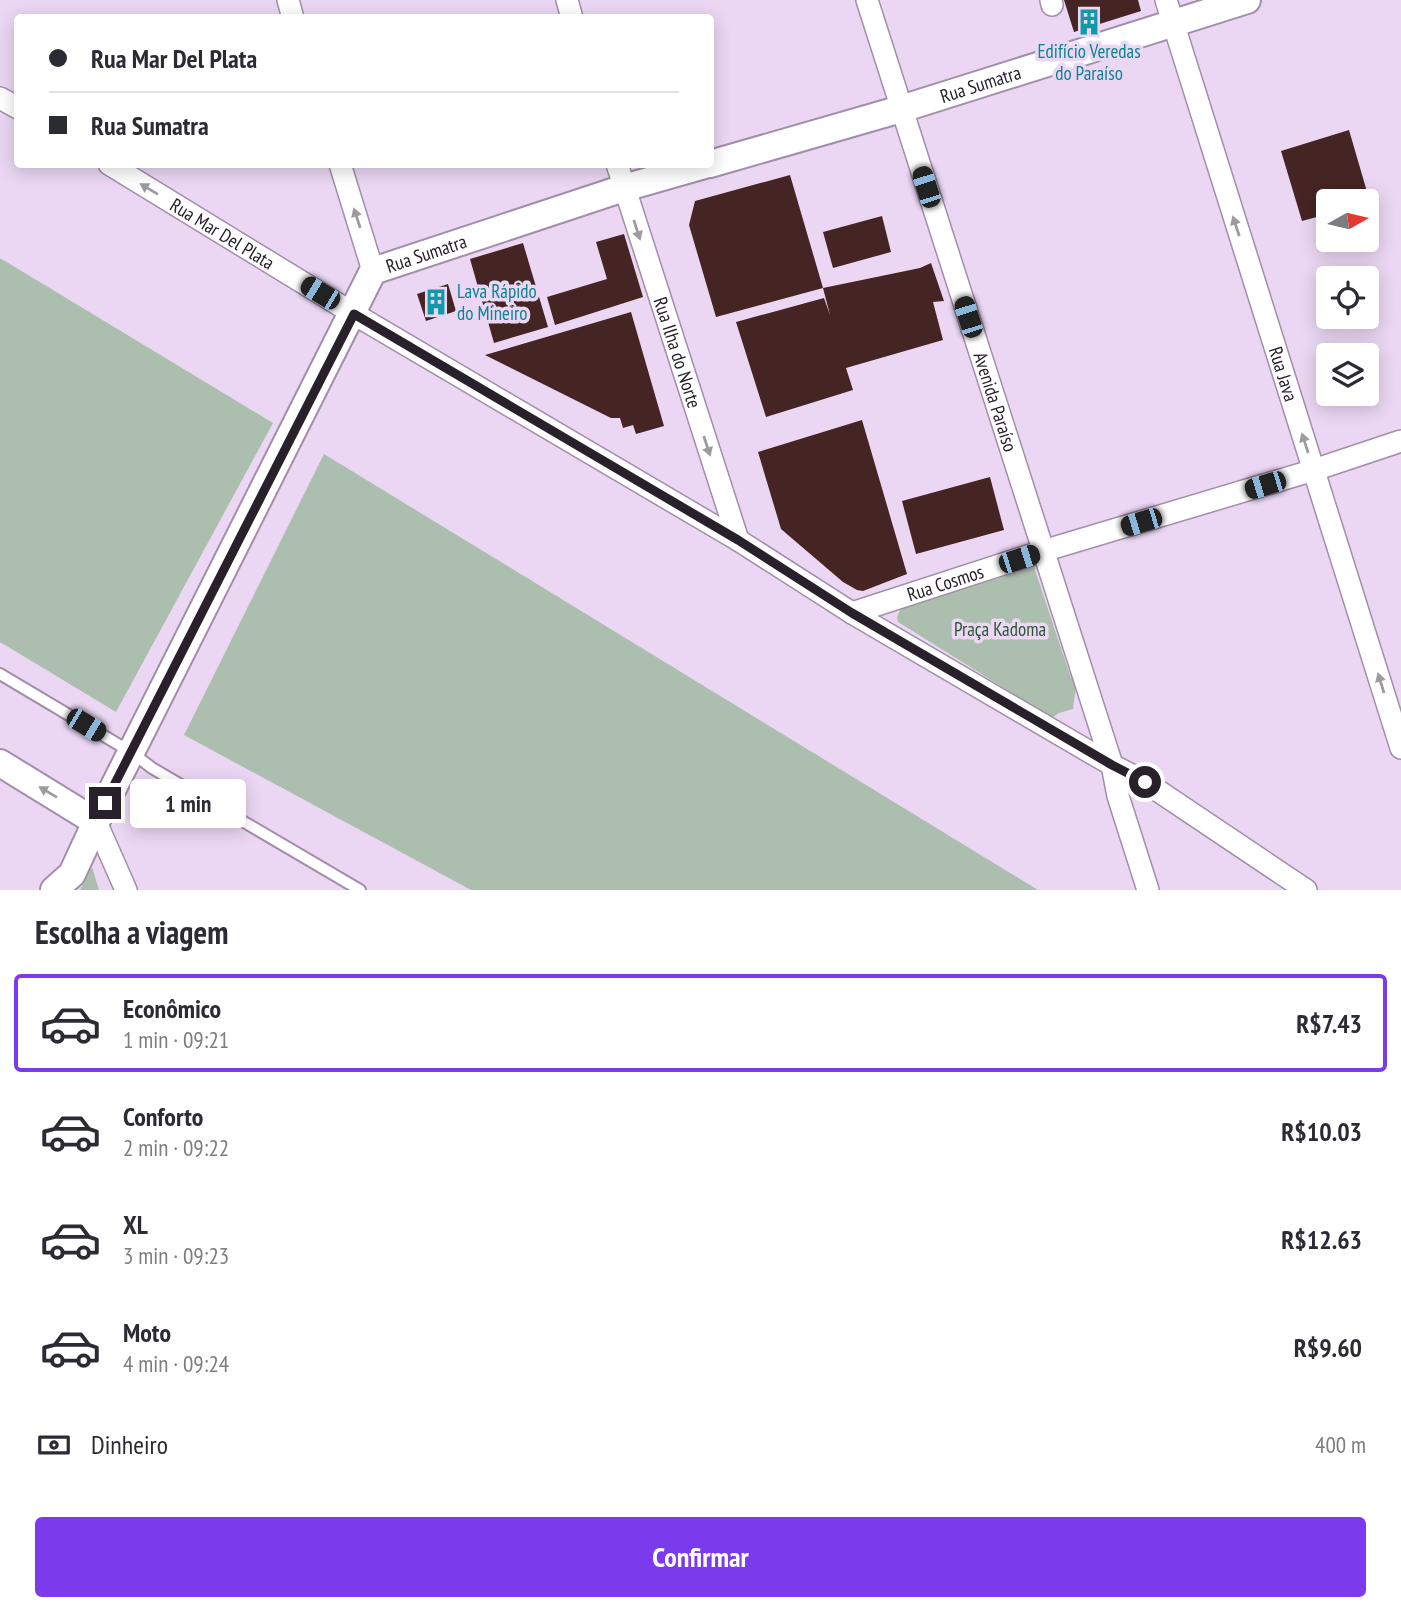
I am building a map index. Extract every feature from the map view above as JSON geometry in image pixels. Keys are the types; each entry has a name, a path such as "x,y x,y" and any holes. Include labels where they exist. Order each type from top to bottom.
{"street":[{"name":"Avenida Paraíso","path":"867,0 1112,765 1118,796 1147,890"},
{"name":"Rua Sumatra","path":"714,163 901,110 1169,12 1247,0"},
{"name":"Rua Java","path":"1169,12 1401,748"},
{"name":"Rua Mar Del Plata","path":"116,168 354,314 738,540 852,613 1145,782 1306,890"},
{"path":"341,168 373,271"},
{"name":"Rua Sumatra","path":"54,890 72,874 96,821 354,314 373,271 621,176 680,168"},
{"name":"Rua Ilha do Norte","path":"621,176 738,540"},
{"name":"Rua Cosmos","path":"852,613 1042,551 1314,470 1401,441"},
{"path":"0,763 96,821 126,890"}],"lane":[{"path":"0,674 131,752 152,768 360,890"}],"green space":[{"path":"0,258 273,423 116,712 0,642"},
{"path":"324,454 1038,890 471,890 184,735"},
{"name":"Praça Kadoma","path":"1034,567 1076,686 1073,709 1052,718 898,622 897,617 901,608"},
{"path":"92,867 99,890 80,890"}],"building":[{"name":"Edifício Veredas do Paraíso","path":"1064,0 1138,0 1141,11 1074,32"},
{"path":"1349,130 1366,189 1316,189 1316,217 1302,221 1281,151"},
{"path":"790,175 823,288 716,317 689,225 695,201"},
{"path":"882,216 891,252 833,268 823,232"},
{"path":"624,234 643,297 555,325 547,297 607,279 596,242"},
{"path":"523,243 548,327 494,343 470,259"},
{"path":"931,263 944,301 933,302 943,340 846,368 853,390 766,417 736,322 824,298 830,315 823,288 920,268"},
{"name":"Lava Rápido do Mineiro","path":"448,284 456,311 426,321 417,294"},
{"path":"631,312 664,426 636,434 633,425 623,428 620,418 611,418 485,355"},
{"path":"862,420 907,574 863,591 843,582 781,529 758,452"},
{"path":"990,477 1004,530 916,554 902,501"}],"place":[{"name":"Edifício Veredas do Paraíso","path":"1089,22"},
{"name":"Lava Rápido do Mineiro","path":"436,302"}],"route":[{"path":"105,803 354,314 738,540 852,613 1145,782"}]}
